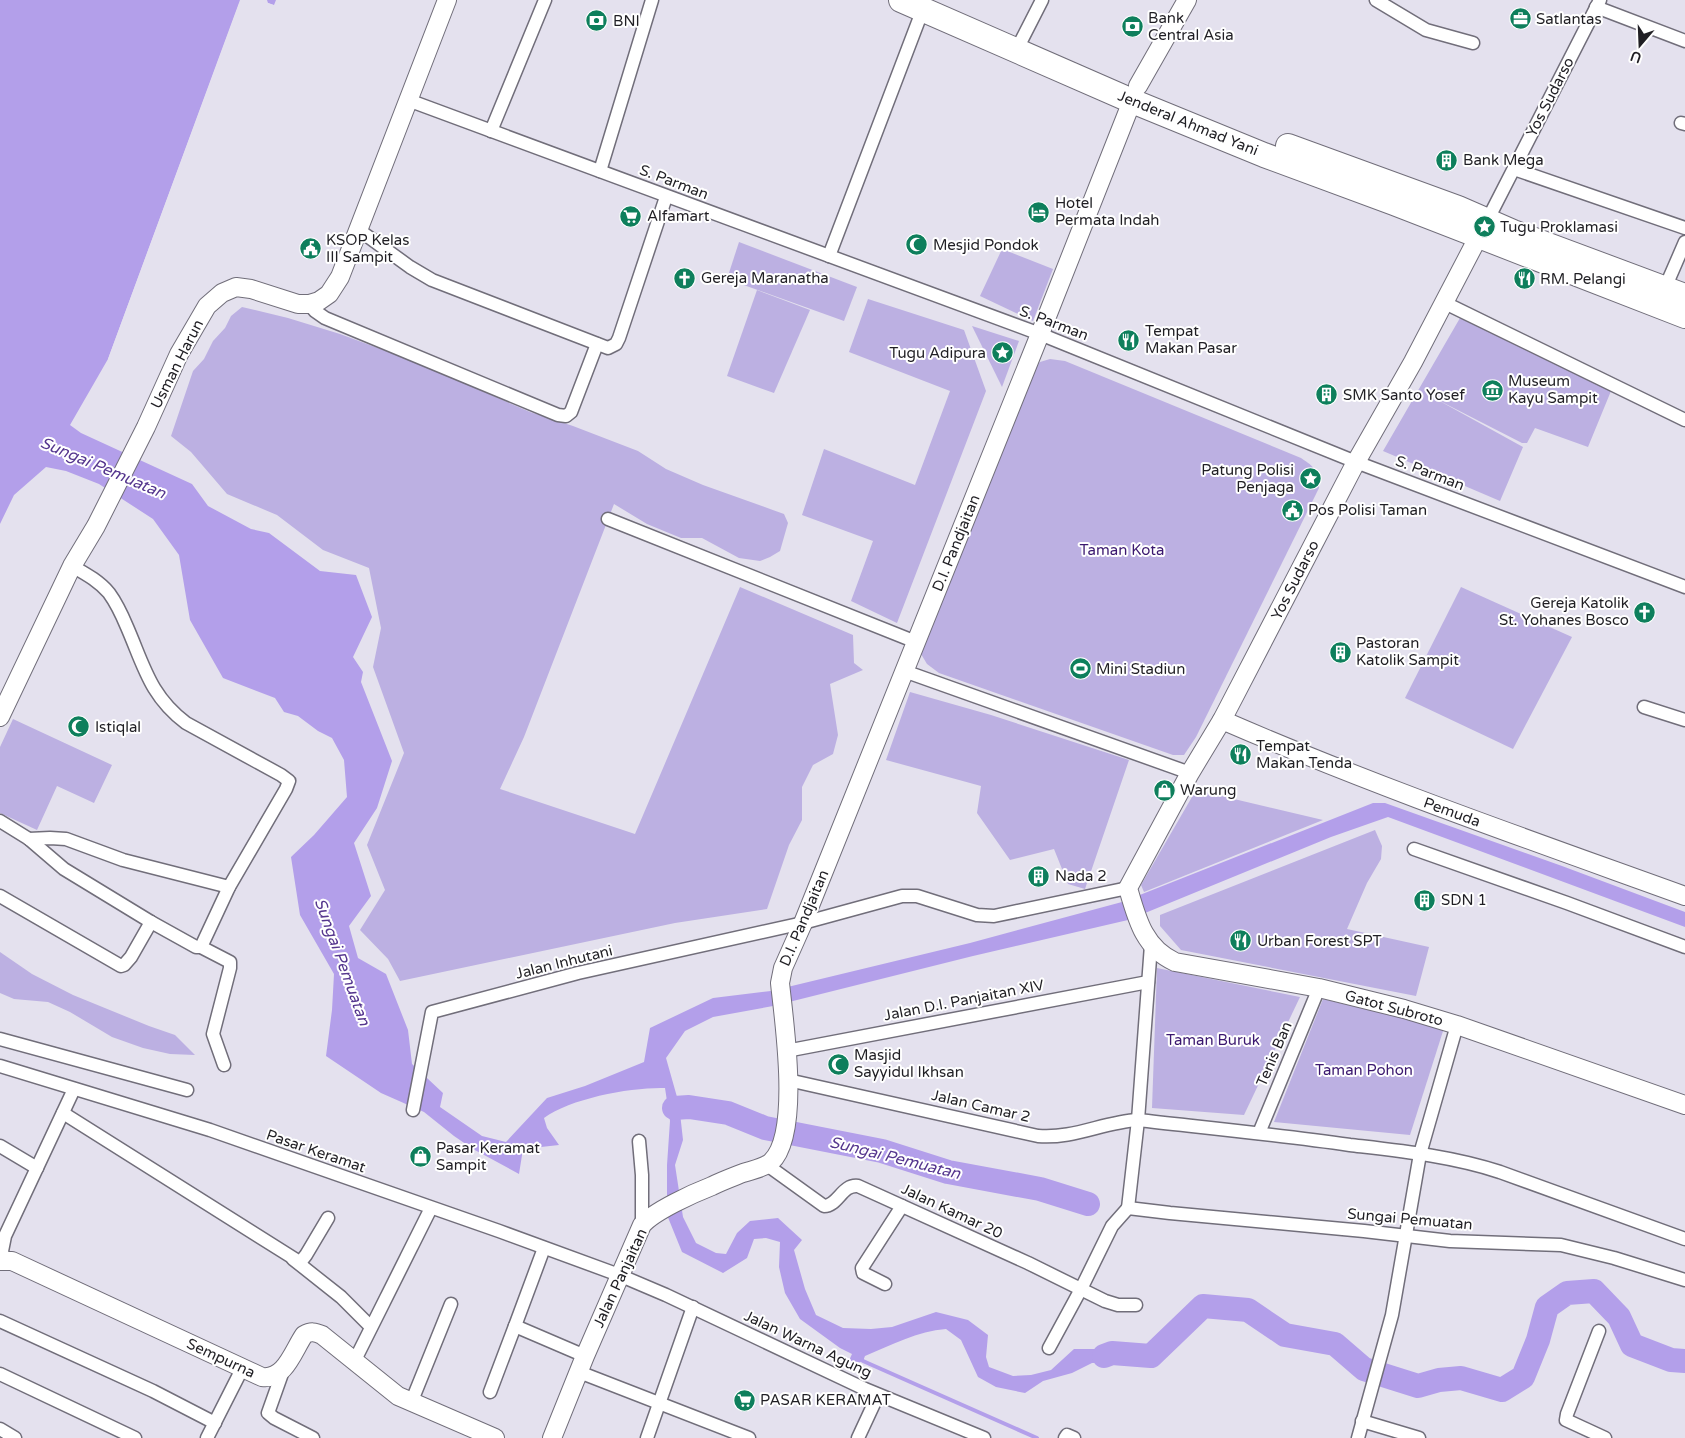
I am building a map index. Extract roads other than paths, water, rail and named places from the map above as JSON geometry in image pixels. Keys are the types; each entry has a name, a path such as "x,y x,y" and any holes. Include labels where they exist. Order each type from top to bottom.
{"highway":[{"name":"Jenderal Ahmad Yani","path":"901,0 932,5 1019,45 1135,94 1264,155 1483,228"},
{"name":"Jenderal Ahmad Yani","path":"1135,94 1226,123 1425,196 1483,228"},
{"path":"1483,228 1685,316"},
{"path":"1530,247 1675,292"}],"street":[{"path":"447,0 340,277 329,294 319,301 309,304 314,311 325,318 558,415 566,416 572,412 597,344"},
{"path":"491,131 545,0"},
{"path":"600,171 652,0"},
{"path":"1019,45 1042,0"},
{"name":"D.I. Pandjaitan","path":"785,1043 780,983 783,968 803,923 1135,94 1187,0"},
{"path":"1376,0 1426,30 1473,44"},
{"path":"1598,4 1685,41"},
{"name":"Yos Sudarso","path":"1129,893 1190,774 1222,720 1356,462 1445,303 1598,4"},
{"path":"829,256 932,5"},
{"name":"S. Parman","path":"408,100 1040,334 1356,462 1685,587"},
{"path":"1514,169 1685,228"},
{"path":"359,230 410,267 432,280 608,348 616,344 666,197"},
{"path":"1675,292 1685,242"},
{"name":"Usman Harun","path":"0,717 72,566 96,526 146,427 179,354 207,306 222,293 236,287 251,289 288,302 309,304"},
{"path":"1445,303 1685,420"},
{"path":"608,519 916,642"},
{"path":"72,566 99,583 109,594 120,612 150,682 161,700 177,716 186,723 282,775 288,781 286,789 229,886 202,947"},
{"path":"904,671 1190,774"},
{"path":"1644,707 1685,720"},
{"name":"Pemuda","path":"1222,720 1299,753 1409,796 1685,896"},
{"path":"0,821 29,840 64,869 151,922 196,947 202,947 227,960 230,965 212,1034 224,1065"},
{"path":"29,840 66,839 123,860 229,886"},
{"path":"1414,850 1567,903 1685,947"},
{"path":"803,923 902,896 917,896 977,915 994,916 1129,893"},
{"name":"Gatot Subroto","path":"1129,893 1140,924 1151,945 1165,957 1175,962 1319,988 1395,1006 1457,1025 1685,1105"},
{"path":"0,896 121,966 131,958 151,922"},
{"name":"Jalan Inhutani","path":"413,1110 432,1012 578,973 803,923"},
{"path":"1049,1348 1112,1226 1128,1206 1138,1120 1151,945"},
{"name":"Jalan D.I. Panjaitan XIV","path":"785,1043 1148,982"},
{"name":"Tenis Ban","path":"1259,1133 1319,988"},
{"path":"1358,1438 1392,1315 1420,1154 1457,1025"},
{"path":"0,1039 187,1090"},
{"path":"768,1165 783,1143 786,1124 788,1080 785,1043"},
{"name":"Pasar Keramat","path":"0,1066 210,1130 499,1230 619,1275"},
{"name":"Jalan Camar 2","path":"788,1080 1044,1136 1062,1137 1122,1121 1138,1120 1259,1133 1420,1154 1474,1164 1500,1172 1685,1239"},
{"path":"2,1260 5,1236 74,1089"},
{"path":"63,1113 291,1258 341,1297 371,1327"},
{"path":"639,1141 642,1175 642,1225"},
{"path":"0,1146 37,1168"},
{"name":"Jalan Panjaitan","path":"552,1438 619,1275 642,1225 692,1194 768,1165"},
{"name":"Jalan Kamar 20","path":"768,1165 824,1206 831,1205 848,1188 855,1186 1111,1303 1136,1305"},
{"path":"885,1284 863,1273 862,1268 902,1206"},
{"name":"Sungai Pemuatan","path":"1128,1206 1170,1213 1450,1241 1561,1246 1608,1256 1685,1280"},
{"path":"354,1362 431,1208"},
{"path":"291,1258 298,1261 302,1260 328,1218"},
{"path":"490,1392 544,1248"},
{"name":"Sempurna","path":"2,1260 12,1261 257,1375 266,1378 278,1374 284,1368"},
{"name":"Jalan Warna Agung","path":"619,1275 693,1307 878,1395 984,1438"},
{"path":"411,1403 450,1304"},
{"path":"647,1438 693,1307"},
{"path":"0,1321 215,1423"},
{"path":"515,1326 582,1364 660,1404 749,1438"},
{"path":"1599,1331 1566,1420 1605,1438"},
{"path":"313,1438 268,1413 284,1368 304,1335 309,1332 316,1332 322,1335 398,1396 495,1438"},
{"path":"207,1438 243,1367"},
{"path":"0,1374 135,1438"},
{"path":"858,1438 878,1395"},
{"path":"1362,1421 1419,1438"},
{"path":"0,1429 15,1438"},
{"path":"1065,1438 1067,1435 1074,1438"}],"water":[{"path":"0,0 276,0 274,5 268,3 239,4 108,359 70,425 81,433 192,484 208,506 251,529 269,533 320,571 356,575 372,617 353,657 363,672 361,682 392,761 377,808 354,843 371,896 349,926 358,958 386,974 408,1030 412,1064 443,1093 440,1107 482,1136 506,1142 547,1098 585,1086 644,1062 650,1028 713,998 771,991 970,943 1122,902 1373,803 1385,803 1685,912 1685,927 1388,817 1331,837 1128,920 973,956 773,1006 713,1017 685,1031 666,1058 679,1104 683,1140 675,1165 683,1217 696,1243 716,1253 726,1254 737,1233 750,1221 778,1218 802,1240 794,1250 805,1289 816,1315 843,1328 871,1329 892,1327 936,1312 968,1320 988,1335 986,1357 989,1367 1013,1376 1031,1375 1051,1370 1074,1349 1128,1349 1136,1343 1134,1362 1092,1363 1072,1373 1043,1381 1025,1393 996,1387 978,1377 961,1340 946,1329 905,1339 865,1356 863,1361 846,1367 852,1354 840,1348 800,1319 785,1293 779,1267 780,1242 766,1238 754,1239 747,1258 723,1273 682,1252 667,1215 667,1165 670,1121 665,1088 636,1089 585,1099 544,1118 547,1128 559,1145 523,1149 519,1174 473,1149 424,1112 381,1093 326,1056 332,1010 334,974 300,915 291,857 314,835 347,797 344,760 332,738 318,731 298,716 284,712 275,698 223,678 190,620 179,555 153,519 99,484 66,471 46,467 14,495 0,524"}],"waterway":[{"name":"Sungai Pemuatan","path":"674,1108 689,1107 728,1113 765,1128 882,1151 948,1172 1040,1189 1088,1204"},
{"path":"1104,1356 1112,1353 1151,1356 1203,1306 1248,1310 1285,1335 1335,1344 1364,1369 1418,1386 1439,1380 1461,1378 1502,1390 1523,1377 1538,1340 1547,1307 1567,1293 1594,1291 1619,1317 1632,1345 1671,1360 1685,1361"},
{"path":"860,1356 863,1361 1037,1438"}],"place":[{"name":"Satlantas","path":"1520,19"},
{"name":"BNI","path":"597,21"},
{"name":"Bank Central Asia","path":"1132,27"},
{"name":"Bank Mega","path":"1447,160"},
{"name":"Hotel Permata Indah","path":"1039,212"},
{"name":"Alfamart","path":"631,216"},
{"name":"Tugu Proklamasi","path":"1484,227"},
{"name":"Mesjid Pondok","path":"917,245"},
{"name":"KSOP Kelas III Sampit","path":"310,249"},
{"name":"Gereja Maranatha","path":"685,278"},
{"name":"RM. Pelangi","path":"1524,279"},
{"name":"Tempat Makan Pasar","path":"1129,340"},
{"name":"Tugu Adipura","path":"1002,353"},
{"name":"Museum Kayu Sampit","path":"1492,390"},
{"name":"SMK Santo Yosef","path":"1327,395"},
{"name":"Patung Polisi Penjaga","path":"1310,479"},
{"name":"Pos Polisi Taman","path":"1292,510"},
{"name":"Gereja Katolik St. Yohanes Bosco","path":"1645,612"},
{"name":"Pastoran Katolik Sampit","path":"1340,652"},
{"name":"Mini Stadiun","path":"1080,669"},
{"name":"Istiqlal","path":"79,727"},
{"name":"Tempat Makan Tenda","path":"1240,755"},
{"name":"Warung","path":"1164,790"},
{"name":"Nada 2","path":"1039,876"},
{"name":"SDN 1","path":"1425,900"},
{"name":"Urban Forest SPT","path":"1241,941"},
{"name":"Masjid Sayyidul Ikhsan","path":"838,1064"},
{"name":"Pasar Keramat Sampit","path":"420,1157"},
{"name":"PASAR KERAMAT","path":"744,1400"}],"park label":[{"name":"Taman Kota","path":"1122,550"},
{"name":"Taman Buruk","path":"1213,1040"},
{"name":"Taman Pohon","path":"1364,1070"}]}
